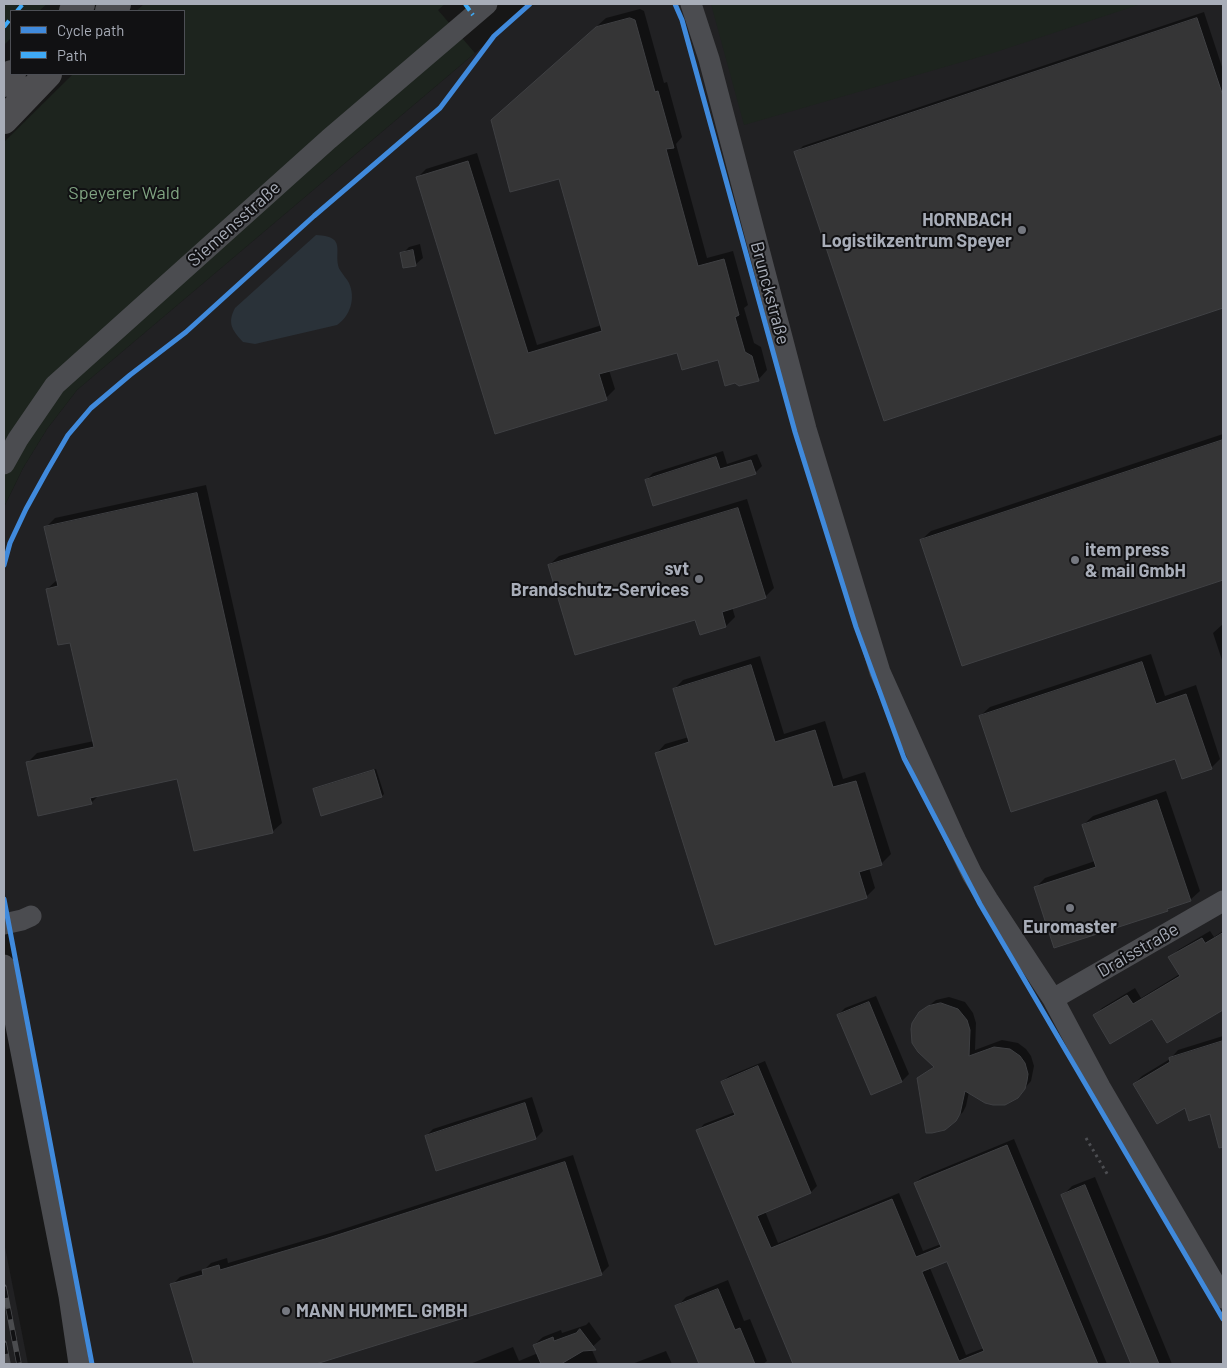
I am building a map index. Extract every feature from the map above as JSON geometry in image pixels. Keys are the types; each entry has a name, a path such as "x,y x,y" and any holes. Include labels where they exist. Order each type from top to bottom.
{"highway":[{"path":"4,120 47,75"}],"street":[{"name":"Siemensstraße","path":"4,464 18,438 55,385 328,139 487,4"},
{"name":"Brunckstraße","path":"691,4 709,59 806,429 880,672 972,874 1053,999 1100,1087 1223,1298"},
{"name":"Draisstraße","path":"1053,999 1223,901"},
{"path":"4,924 30,916"},
{"path":"4,965 69,1296 79,1364"}],"path":[{"path":"1086,1138 1109,1177"}],"shaded area":[{"path":"533,4 1223,4 1223,1364 92,1364 4,899 4,507 23,468 47,429 77,390"},
{"path":"316,235 326,236 336,242 338,264 349,283 352,295 351,307 345,317 337,325 255,344 243,342 236,334 231,322 235,308"},
{"path":"4,1242 28,1364 4,1364"}],"green space":[{"path":"4,4 47,4 40,10 10,10 10,39 4,45"},
{"name":"Speyerer Wald","path":"144,4 445,4 438,10 475,53 77,390 47,429 23,468 4,507 4,142 72,75 185,75 185,10 137,10"},
{"path":"711,4 1141,4 993,53 744,125"}],"building":[{"path":"630,18 635,20 655,92 658,91 674,148 666,149 698,266 724,259 739,315 735,317 745,352 752,356 759,381 739,386 735,383 725,386 718,360 682,370 677,353 599,374 607,400 495,434 416,177 468,161 528,353 602,331 559,179 510,192 491,120 596,27"},
{"name":"HORNBACH Logistikzentrum Speyer","path":"1197,18 1223,96 1223,308 884,421 794,152"},
{"path":"413,250 416,266 403,268 400,253"},
{"name":"item press & mail GmbH","path":"1223,440 1223,580 962,666 920,540"},
{"path":"716,457 720,469 751,460 756,474 653,506 645,480"},
{"path":"197,493 273,833 194,851 177,779 90,798 92,804 38,816 26,762 94,747 70,643 58,645 46,589 58,586 44,527"},
{"path":"738,508 766,598 722,612 726,627 700,635 695,620 575,655 548,565"},
{"path":"1142,662 1156,704 1186,694 1212,769 1182,779 1175,759 1011,812 979,716"},
{"path":"751,665 775,742 815,730 833,787 856,781 882,865 859,872 867,898 715,945 655,753 689,742 673,689"},
{"path":"374,770 382,797 321,816 313,789"},
{"path":"1157,800 1191,901 1167,909 1168,911 1054,948 1034,887 1096,867 1082,825"},
{"path":"1223,933 1223,1010 1167,1043 1152,1019 1110,1044 1093,1015 1127,995 1133,1004 1180,976 1168,957 1202,938 1205,943"},
{"path":"869,1002 902,1082 871,1095 837,1015"},
{"path":"941,1003 958,1009 967,1020 970,1030 969,1056 994,1047 1010,1049 1020,1056 1025,1063 1028,1074 1025,1089 1018,1098 1005,1105 985,1103 965,1091 960,1114 956,1121 945,1130 926,1133 917,1078 934,1067 918,1052 912,1043 911,1029 912,1023 919,1012 928,1006"},
{"path":"1223,1041 1223,1147 1219,1148 1210,1114 1189,1121 1185,1108 1157,1124 1133,1084 1170,1062 1169,1058"},
{"path":"758,1066 811,1193 757,1216 771,1248 892,1199 916,1257 941,1247 914,1183 1007,1145 1098,1364 793,1364 696,1130 735,1115 721,1082","holes":["947,1262 984,1351 959,1361 922,1272"]},
{"path":"525,1103 536,1139 436,1171 425,1136"},
{"path":"565,1162 602,1275 316,1364 194,1364 170,1284 203,1275 202,1270 219,1265 220,1270 325,1239"},
{"path":"1085,1185 1159,1364 1131,1364 1061,1195"},
{"path":"718,1289 735,1330 740,1328 755,1364 699,1364 675,1306"},
{"path":"580,1329 596,1350 583,1351 561,1364 541,1364 533,1345 553,1337 554,1341 576,1333"}],"railway":[{"path":"4,1287 19,1364"},
{"path":"4,1343 8,1364"}],"marked path":[{"path":"18,10 23,4"},
{"path":"465,4 473,15"},
{"path":"4,27 10,19"}],"cycle path":[{"path":"4,565 10,543 47,471 68,435 91,408 186,332 314,216 440,108 494,36 530,4"},
{"path":"675,4 682,20 795,432 856,627 904,758 980,904 1223,1319"},
{"path":"4,899 92,1364"}],"place":[{"name":"HORNBACH Logistikzentrum Speyer","path":"1022,230"},
{"name":"item press & mail GmbH","path":"1075,560"},
{"name":"svt Brandschutz-Services","path":"699,579"},
{"name":"Euromaster","path":"1070,908"},
{"name":"MANN HUMMEL GMBH","path":"286,1311"}]}
